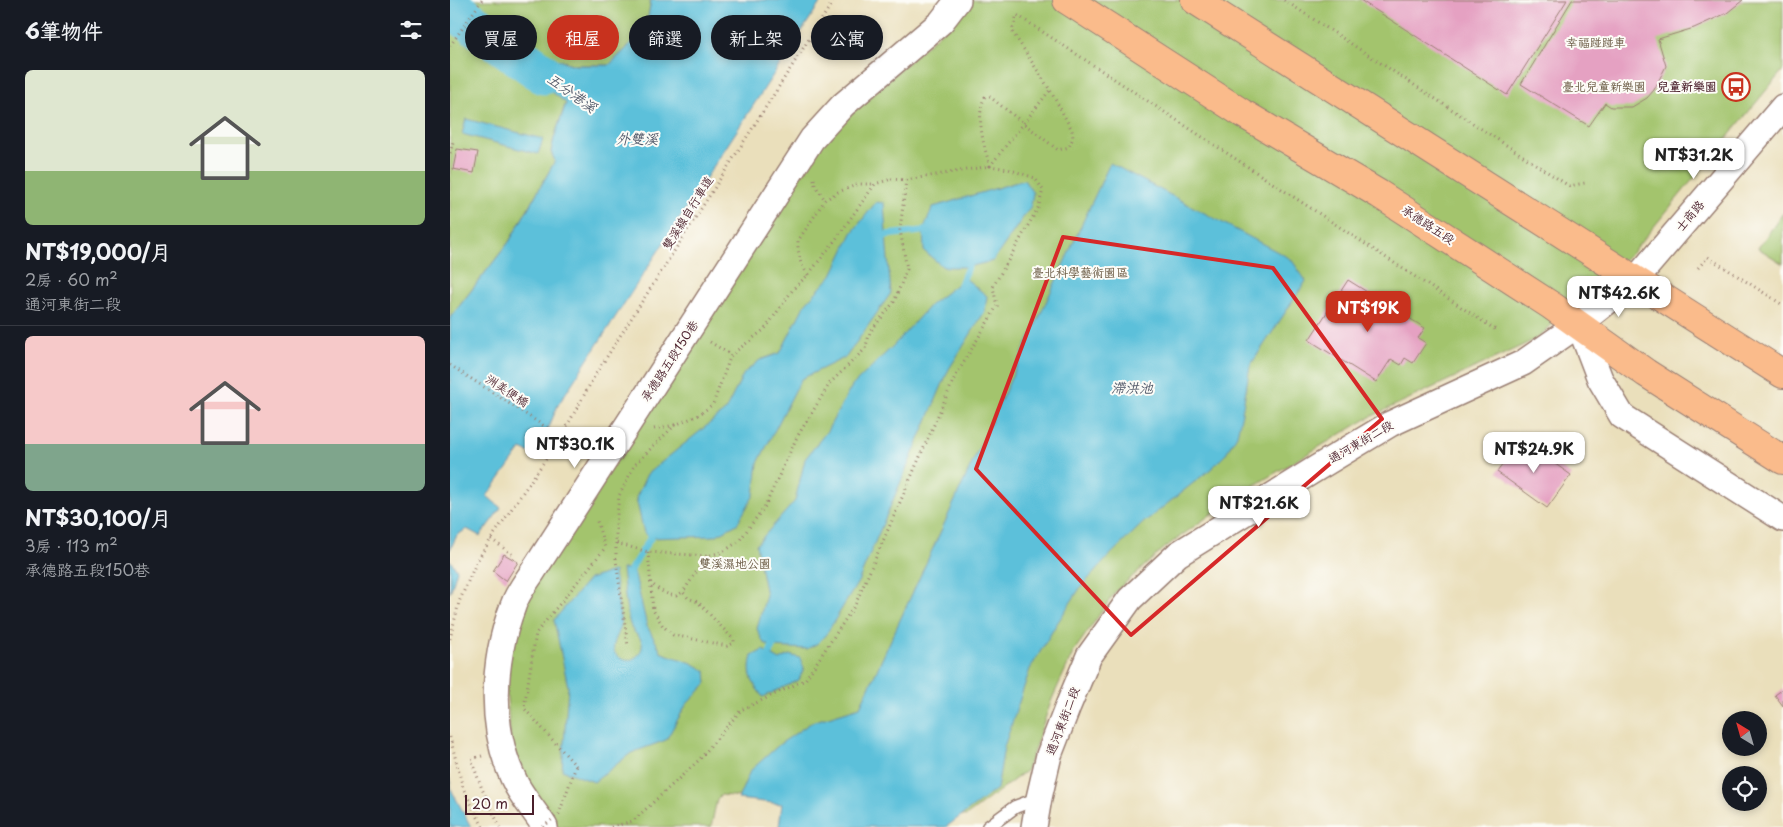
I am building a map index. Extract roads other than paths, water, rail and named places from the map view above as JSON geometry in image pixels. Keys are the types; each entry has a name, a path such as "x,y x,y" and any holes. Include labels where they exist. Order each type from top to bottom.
{"main road":[{"name":"承德路五段","path":"1066,0 1242,113 1380,194 1578,324 1646,373 1783,460"},
{"path":"1195,0 1783,374"}],"street":[{"name":"承德路五段150巷","path":"544,827 517,785 503,749 497,719 496,684 501,646 513,605 564,522 812,139 843,105 941,22 958,0"},
{"name":"士商路","path":"1636,280 1783,107"},
{"name":"通河東街二段","path":"1034,827 1049,754 1089,656 1130,599 1178,554 1390,424 1523,363 1636,280"},
{"path":"1578,324 1600,379 1622,416 1783,519"}],"lane":[{"path":"988,827 1015,807 1039,798"}],"water":[{"name":"外雙溪","path":"651,0 822,0 801,32 801,15 711,15 711,60 783,60 558,405 537,456 521,449 487,496 501,508 480,536 467,529 457,535 450,550 450,318 509,242 555,161 551,152 566,103 512,60 537,60 537,50 547,56 547,60 560,60 575,65 609,65 614,60 619,60 619,56 629,45 629,60 701,60 701,15 648,15"},
{"path":"466,119 543,139 538,154 462,134"},
{"name":"滯洪池","path":"1110,163 1291,259 1306,281 1250,366 1237,435 1225,455 1212,468 1143,523 1080,588 1030,669 1004,747 997,789 946,827 779,827 782,804 738,799 750,771 780,744 812,722 860,707"},
{"path":"1024,180 1033,193 1031,206 993,261 968,267 943,267 924,251 923,230 933,207"},
{"path":"876,202 884,203 891,293 846,357 801,379 758,463 754,495 737,524 715,536 649,538 644,533 636,498 647,474 725,411 744,373 760,360 780,353 805,304 832,275 852,233"},
{"path":"965,278 987,296 985,311 949,369 858,582 827,633 818,643 807,649 771,647 763,642 757,629 766,595 756,545 795,501 805,459 827,431 852,386 894,345 931,304"},
{"path":"450,560 457,570 450,593"},
{"path":"622,569 631,569 635,575 647,626 662,653 692,663 706,671 707,683 686,705 666,740 631,753 594,782 562,770 568,687 554,620 589,579 614,571 621,625 614,643 614,652 624,660 636,657 641,651 642,643 629,622"},
{"path":"763,650 780,660 789,655 800,658 804,668 799,680 763,697 753,683 750,668 752,656"},
{"path":"450,779 452,791 471,827 450,827"}],"waterway":[{"name":"五分港溪","path":"450,7 544,74"},
{"path":"880,241 886,235 931,230"},
{"path":"961,284 968,267 968,259"},
{"path":"631,569 654,532"},
{"path":"770,653 775,639"}],"place":[{"name":"兒童新樂園","path":"1736,87"}],"park label":[{"name":"幸福踫踫車","path":"1596,43"},
{"name":"臺北兒童新樂園","path":"1604,87"},
{"name":"臺北科學藝術園區","path":"1080,273"},
{"name":"雙溪濕地公園","path":"735,564"}]}
